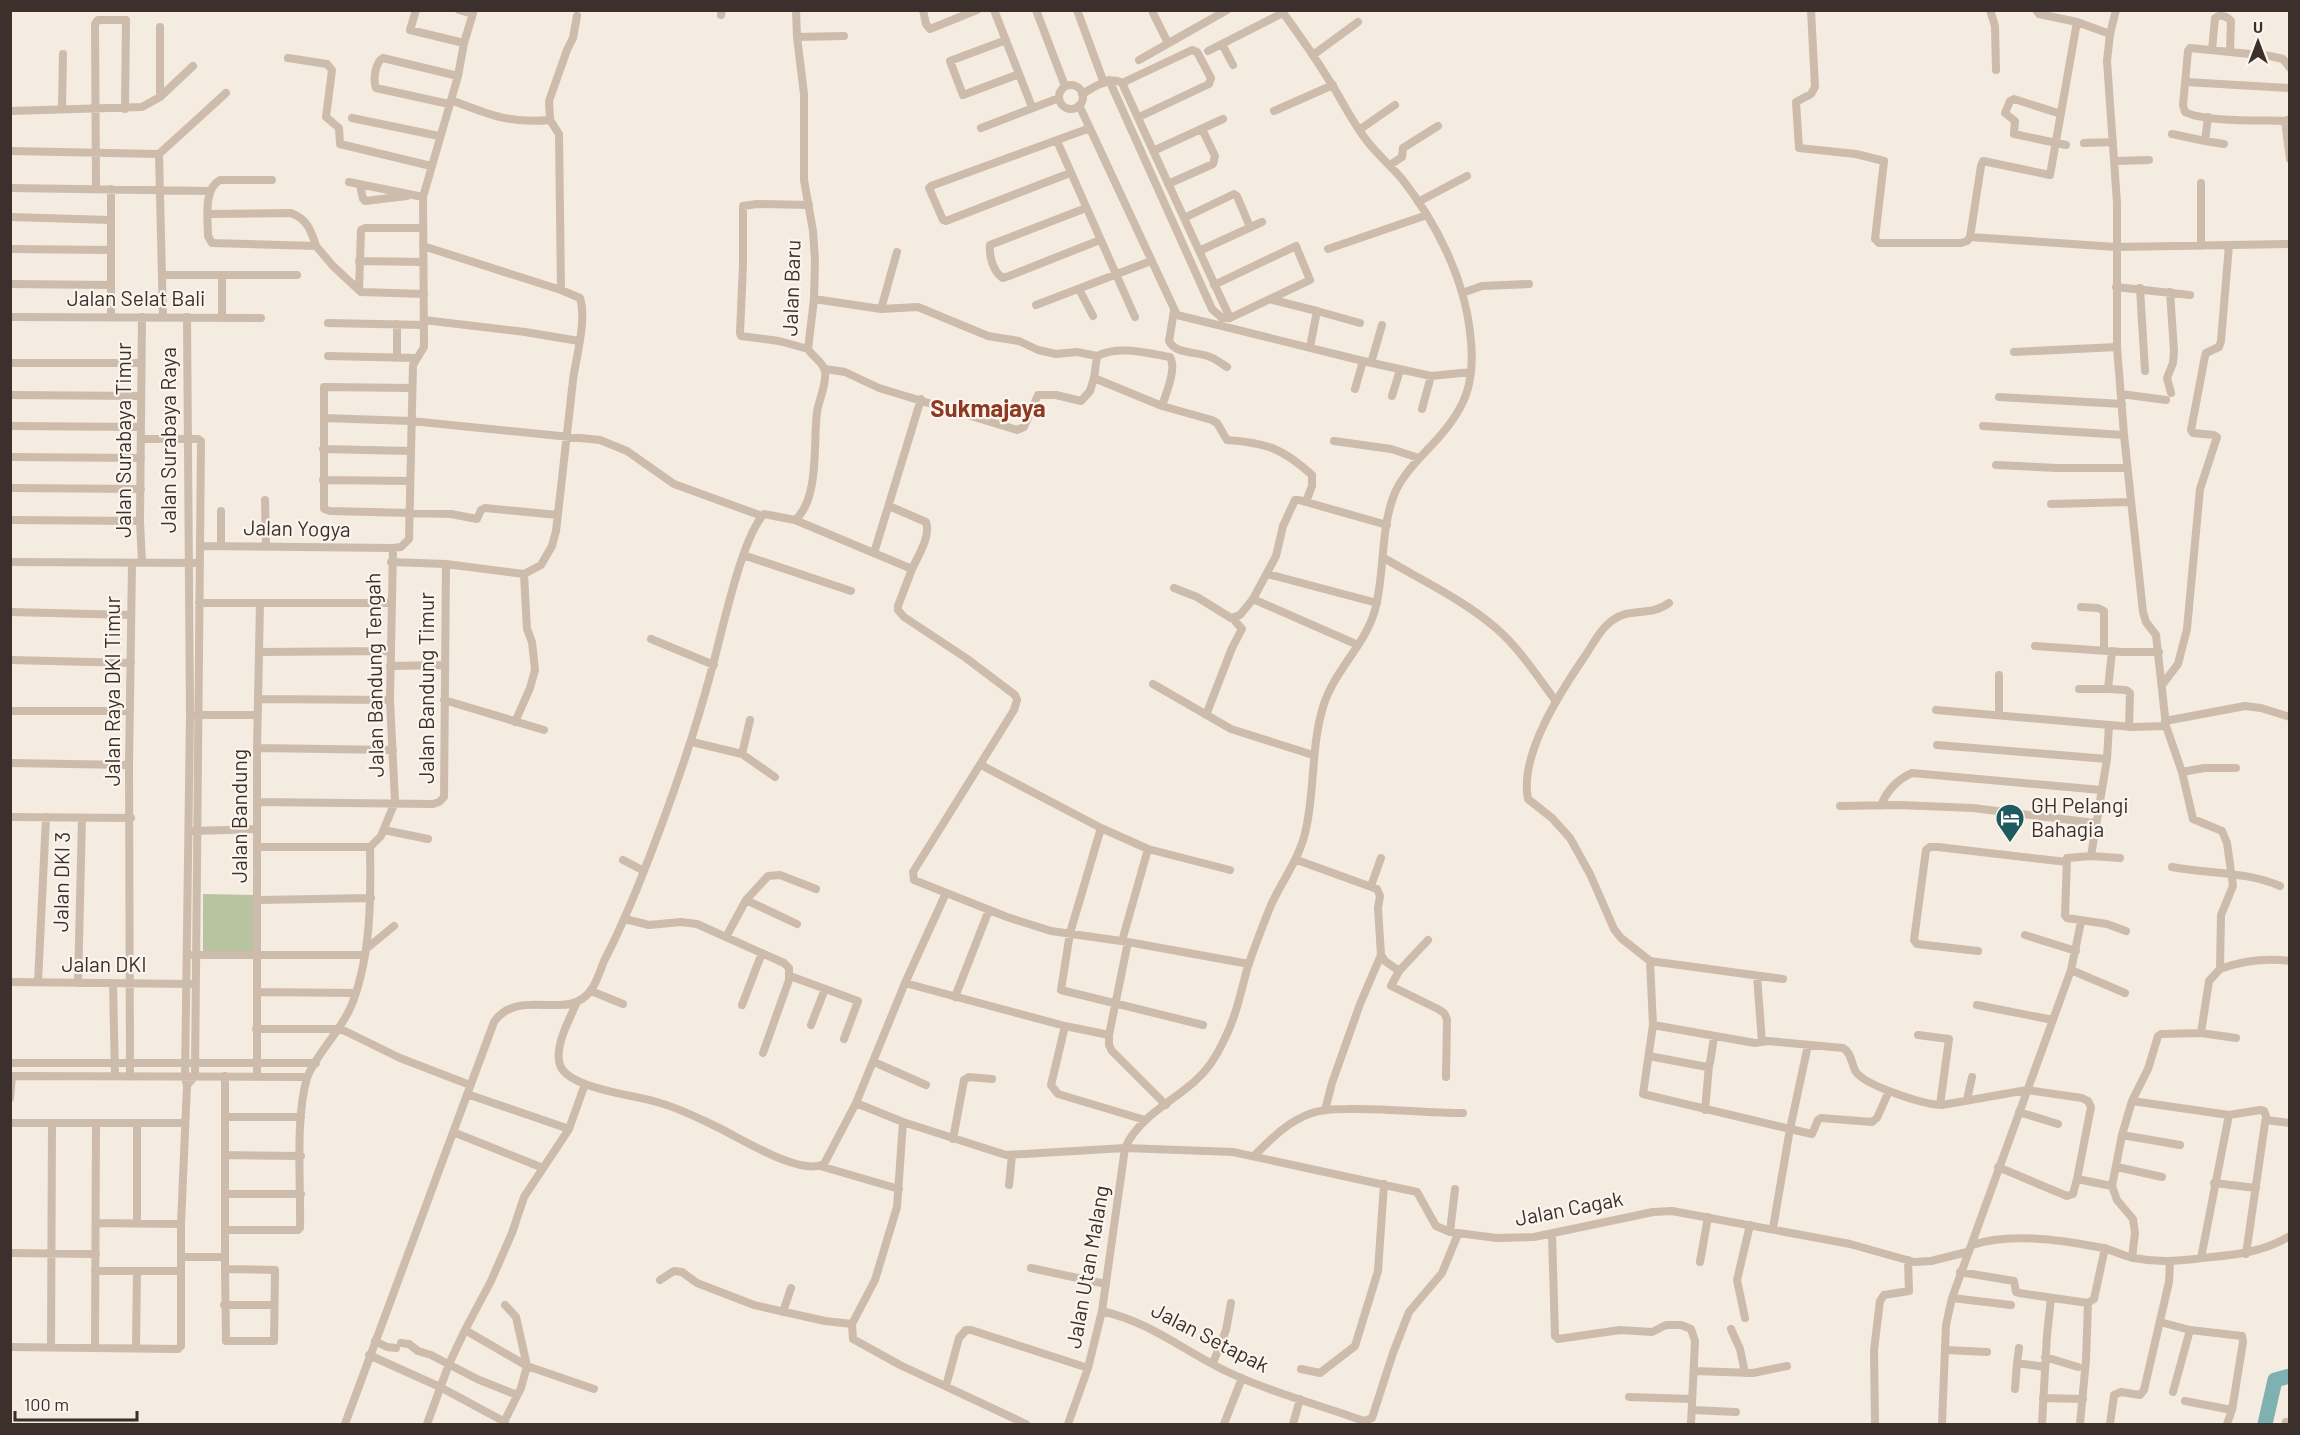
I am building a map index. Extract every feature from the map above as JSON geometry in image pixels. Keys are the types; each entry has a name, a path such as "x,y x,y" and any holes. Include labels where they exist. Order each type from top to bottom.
{"street":[{"path":"416,10 410,30 464,43"},
{"path":"393,548 401,547 408,539 411,388 413,365 424,350 423,228 418,196 431,166 458,76 464,43 474,12 459,10"},
{"name":"Jalan Baru","path":"796,10 804,94 804,180 814,247 814,299 808,349 825,369"},
{"path":"923,10 926,24 930,29 978,10"},
{"path":"993,10 1032,107"},
{"path":"1036,10 1065,86"},
{"path":"1077,10 1107,82 1212,309 1222,318 1230,318 1273,300 1310,280 1296,246 1214,285"},
{"path":"1209,10 1215,18"},
{"path":"1139,60 1227,10"},
{"path":"1811,10 1815,87 1811,94 1797,102 1799,148 1856,154 1884,160 1875,239 1877,242 1962,243 1970,237 2116,248 2289,244"},
{"path":"1990,10 1995,26 1996,70"},
{"path":"2036,10 2038,15 2077,22 2110,34"},
{"path":"2116,10 2107,61 2115,161 2117,347 2127,468 2143,612 2146,622 2156,635 2166,723 2182,772 2193,819 2222,831 2227,843 2232,890 2224,903 2221,915 2220,969"},
{"path":"1125,1148 1136,1128 1210,1066 1226,1036 1271,905 1297,860 1307,826 1314,755 1324,703 1334,681 1371,624 1377,603 1387,525 1395,491 1419,458 1456,416 1464,402 1472,372 1470,331 1462,293 1427,215 1390,165 1359,130 1333,85 1282,12 1208,51"},
{"path":"1153,13 1168,44"},
{"path":"561,290 559,134 550,120 549,101 573,38 577,16"},
{"path":"2212,50 2215,18 2221,16 2228,17 2231,21 2230,51"},
{"path":"96,189 95,24 98,20 126,20 125,109"},
{"path":"1313,55 1358,22"},
{"path":"1970,237 1982,162 1988,161 2050,175 2077,22"},
{"path":"160,27 160,97"},
{"path":"797,37 844,36"},
{"path":"1005,40 950,61 963,95 1019,74"},
{"path":"1222,44 1233,65"},
{"path":"2289,68 2283,59 2230,51 2189,49 2183,105 2185,112 2208,117 2287,120 2289,159"},
{"path":"1122,83 1192,50 1197,52 1211,78 1209,84 1138,117"},
{"path":"62,109 63,54"},
{"path":"288,58 327,64 332,70 327,117 339,128 340,144 431,166"},
{"path":"458,76 383,58 380,58 375,73 376,88 450,102 491,116 525,121 550,120"},
{"path":"10,111 142,107 160,97 193,66"},
{"path":"1230,318 1122,83 1118,80 1107,82 1082,94 1079,105 1174,311 1182,317 1431,376 1472,372"},
{"path":"2186,82 2289,88"},
{"path":"1274,111 1333,85"},
{"path":"1065,86 1075,86 1082,94"},
{"path":"1065,86 1059,98 1062,104 1074,108 1079,105"},
{"path":"10,151 159,154 226,93"},
{"path":"981,128 1059,98"},
{"path":"2061,114 2014,99 2010,100 2005,113 2015,121 2014,135 2066,145"},
{"path":"1359,130 1395,105"},
{"path":"2205,141 2208,117"},
{"path":"352,118 439,136"},
{"path":"1153,151 1223,119"},
{"path":"1390,165 1402,157 1403,148 1438,126"},
{"path":"1070,173 951,221 943,220 929,188 1090,128"},
{"path":"1168,184 1213,164 1215,156 1202,129"},
{"path":"2172,134 2224,144"},
{"path":"1057,141 1135,317"},
{"path":"2084,142 2113,142"},
{"path":"159,154 162,191 163,318"},
{"path":"2115,161 2149,160"},
{"path":"1418,202 1467,176"},
{"path":"272,180 220,180 213,184 210,191 208,214 208,236 212,243 316,246"},
{"path":"349,182 418,196"},
{"path":"2201,183 2201,246"},
{"path":"360,185 365,201 418,196"},
{"path":"10,188 210,191"},
{"path":"111,189 111,317"},
{"path":"1184,218 1234,194 1237,196 1250,227"},
{"path":"808,349 779,340 741,336 740,333 743,206 757,204 809,206"},
{"path":"1086,208 990,245 990,255 997,273 1003,278 1100,240"},
{"path":"208,214 291,213 300,216 307,223 316,246 333,266 359,290 424,294"},
{"path":"1328,249 1427,215"},
{"path":"10,217 111,220"},
{"path":"1199,251 1262,222"},
{"path":"359,290 360,233 365,228 423,228"},
{"path":"2162,685 2178,664 2187,629 2200,489 2217,437 2193,433 2191,430 2206,353 2219,347 2221,341 2229,245"},
{"path":"391,562 446,564 524,574 541,565 549,552 556,531 582,314 580,298 423,246"},
{"path":"10,249 111,250"},
{"path":"881,309 897,252"},
{"path":"359,261 423,262"},
{"path":"1036,305 1151,261"},
{"path":"162,275 297,275"},
{"path":"222,275 222,317"},
{"path":"10,284 111,285"},
{"path":"1462,293 1482,286 1529,284"},
{"path":"2116,287 2190,295"},
{"path":"2140,288 2145,371"},
{"path":"1079,289 1093,316"},
{"path":"2121,394 2169,397 2167,378 2173,363 2174,351 2170,292"},
{"path":"814,299 881,309 918,307 988,336 1020,341 1045,352 1056,354 1077,351 1097,357 1110,352 1133,351 1170,357 1173,361 1172,368 1162,406"},
{"path":"1273,300 1359,323"},
{"path":"1174,311 1169,341 1171,345 1176,349 1209,356 1227,367"},
{"path":"1310,348 1317,311"},
{"name":"Jalan Selat Bali","path":"10,317 261,318"},
{"name":"Jalan Surabaya Timur","path":"142,317 140,521 142,563"},
{"name":"Jalan Surabaya Raya","path":"187,317 188,563 194,715"},
{"path":"328,323 424,322 525,332 579,341"},
{"path":"397,324 397,358"},
{"path":"1355,390 1382,325"},
{"path":"2014,351 2117,347"},
{"path":"328,356 416,358"},
{"path":"795,520 804,508 812,480 818,410 825,369 845,372 879,388 1017,430 1022,429 1026,423 1038,395 1056,395 1081,401 1090,391 1097,357"},
{"path":"10,363 141,363"},
{"path":"1392,396 1400,370"},
{"path":"1422,410 1431,376"},
{"path":"1094,378 1162,406 1212,420 1217,423 1227,440 1258,442 1276,448 1312,475 1312,486 1306,502"},
{"path":"411,388 324,387 322,506 326,511 451,514 477,519 481,510 485,508 558,515"},
{"path":"10,395 141,396"},
{"path":"1999,397 2122,404"},
{"path":"874,553 921,399"},
{"path":"324,418 411,421 566,435 610,443 627,451 674,484 762,516 795,520 912,569"},
{"path":"10,426 141,427"},
{"path":"1983,426 2124,435"},
{"path":"142,439 201,441 200,603 194,715 197,955 195,1076"},
{"path":"1334,441 1391,449 1419,458"},
{"path":"323,449 411,451"},
{"path":"10,457 141,458"},
{"path":"1996,465 2127,468"},
{"path":"323,480 410,481"},
{"path":"10,488 141,489"},
{"path":"265,500 266,546"},
{"path":"1174,588 1207,603 1226,617 1236,617 1252,599 1268,574 1276,556 1283,526 1295,500 1387,525"},
{"path":"2051,504 2131,502"},
{"path":"889,506 926,522 927,525 927,535 898,610 904,617 1012,692 1017,700 1014,710 981,765 912,874 916,881 1030,925 1249,964"},
{"path":"221,511 221,545"},
{"path":"762,516 756,524 743,555 692,742 625,919 591,991 576,1004 560,1047 559,1062 567,1074 585,1084 659,1102 722,1129 772,1156 810,1167 820,1166 899,1189"},
{"path":"10,520 140,521"},
{"name":"Jalan Yogya","path":"200,546 393,548"},
{"name":"Jalan Bandung Tengah","path":"393,548 390,700 396,802"},
{"path":"743,555 851,591"},
{"path":"1384,558 1477,614 1497,629 1522,656 1555,700"},
{"path":"10,562 200,563"},
{"name":"Jalan Raya DKI Timur","path":"130,1077 131,818 129,765 132,563"},
{"name":"Jalan Bandung Timur","path":"396,802 433,804 444,797 446,564"},
{"path":"515,722 535,670 532,642 527,628 524,574"},
{"path":"1268,574 1377,603"},
{"path":"1252,599 1358,645"},
{"path":"200,603 391,603"},
{"name":"Jalan Bandung","path":"257,1076 259,900 257,748 260,603"},
{"path":"1669,603 1654,612 1628,613 1611,621 1555,700 1539,736 1532,759 1527,787 1528,799 1552,818 1570,837 1590,874 1614,929 1621,938 1650,961 1783,979"},
{"path":"2081,608 2098,608 2104,611 2103,650"},
{"path":"10,612 131,615"},
{"path":"1206,715 1232,648 1242,629 1236,617"},
{"path":"651,639 714,665"},
{"path":"2035,646 2159,652"},
{"path":"260,652 390,651"},
{"path":"2108,689 2112,651"},
{"path":"10,660 131,663"},
{"path":"390,666 445,665"},
{"path":"1999,715 2000,675"},
{"path":"1154,684 1240,732 1314,755"},
{"path":"2079,689 2126,690 2130,693 2129,726"},
{"path":"259,699 390,700"},
{"path":"444,700 544,730"},
{"path":"1936,710 2129,726 2166,723 2245,706 2261,708 2289,717"},
{"path":"10,711 130,711"},
{"path":"194,715 258,715"},
{"path":"742,754 750,720"},
{"path":"2091,856 2107,759 2109,725"},
{"path":"692,742 742,754 775,777"},
{"path":"1937,744 2107,759"},
{"path":"257,748 393,750"},
{"path":"10,763 129,765"},
{"path":"981,765 1101,828 1148,849 1230,870"},
{"path":"2182,772 2204,768 2236,768"},
{"path":"1881,806 1892,788 1903,777 1912,774 2101,790"},
{"path":"257,847 370,846 379,839 396,802 258,802"},
{"path":"1840,806 1973,808 2095,823"},
{"path":"10,817 131,818"},
{"path":"38,983 46,817"},
{"name":"Jalan DKI 3","path":"78,983 82,818"},
{"path":"1101,828 1070,933 1061,990 1203,1025"},
{"path":"194,831 257,830"},
{"path":"384,830 428,839"},
{"path":"10,1347 180,1348 187,984 194,831"},
{"path":"225,1230 300,1230 301,1117 308,1077 350,1010 356,993 365,952 370,898 370,846"},
{"path":"1978,951 1917,944 1914,940 1926,850 1930,847 1938,847 2067,862"},
{"path":"1148,849 1125,942 1109,1045 1166,1105"},
{"path":"2120,858 2068,856 2065,915 2067,918 2081,922 2107,924 2126,931"},
{"path":"1371,886 1381,858"},
{"path":"622,860 644,871"},
{"path":"1297,860 1371,886 1377,889 1380,896 1378,908 1381,955 1360,1004 1332,1083 1325,1110"},
{"path":"2172,867 2263,878 2280,886"},
{"path":"726,937 746,900 768,876 789,878 816,889"},
{"path":"820,1166 828,1160 856,1103 905,983 946,893"},
{"path":"259,900 370,898"},
{"path":"746,900 797,924"},
{"path":"955,997 989,910"},
{"path":"625,919 649,925 689,922 784,963 789,968 789,976 763,1053"},
{"path":"1942,1425 1946,1325 1952,1298 2071,970 2081,922"},
{"path":"188,955 365,952 394,926"},
{"path":"2025,934 2076,951"},
{"path":"1428,940 1399,971 1391,985 1392,988 1444,1013 1447,1019 1446,1077"},
{"path":"742,1005 762,953"},
{"path":"1381,955 1385,961 1399,971"},
{"path":"1650,961 1653,1025 1644,1095 1812,1134 1821,1118 1872,1122 1889,1091"},
{"path":"2201,1033 2209,981 2220,969 2238,963 2289,961"},
{"path":"2071,970 2125,993"},
{"path":"789,976 858,1001 844,1039"},
{"path":"1757,976 1762,1042"},
{"name":"Jalan DKI","path":"10,982 197,984"},
{"path":"113,983 115,1076"},
{"path":"905,983 1065,1026 1109,1035"},
{"path":"811,1025 825,989"},
{"path":"591,991 623,1004"},
{"path":"257,992 356,993"},
{"path":"345,1425 494,1022 500,1013 515,1006 576,1004"},
{"path":"1977,1005 2053,1020"},
{"path":"1653,1025 1755,1043 1808,1045 1846,1050 1858,1074 1889,1091 1925,1103 1940,1105 2027,1090 2082,1098 2088,1101 2091,1107 2073,1194 2067,1196 1998,1167"},
{"path":"1065,1026 1051,1085 1053,1090 1058,1094 1145,1120"},
{"path":"256,1029 338,1029 351,1032 400,1058 470,1085"},
{"path":"2132,1258 2135,1233 2133,1219 2117,1200 2112,1186 2122,1135 2132,1101 2148,1069 2158,1036 2201,1033 2236,1038"},
{"path":"1918,1035 1949,1039 1940,1105"},
{"path":"1705,1110 1714,1037"},
{"path":"1773,1228 1790,1129 1808,1045"},
{"path":"1649,1056 1703,1068 1709,1066"},
{"path":"874,1062 926,1085"},
{"path":"10,1063 316,1063"},
{"path":"10,1098 11,1076 115,1076 186,1082 195,1076 308,1077"},
{"path":"225,1076 224,1305 225,1340 227,1342 274,1341 274,1270 225,1269"},
{"path":"953,1139 964,1080 969,1077 992,1079"},
{"path":"1967,1100 1972,1077"},
{"path":"427,1425 449,1364 492,1281 524,1197 569,1129 585,1084"},
{"path":"467,1094 569,1129"},
{"path":"2132,1101 2229,1115 2263,1111 2266,1120 2247,1254"},
{"path":"856,1103 953,1139 1012,1155 1125,1148 1233,1152 1384,1184 1417,1192 1434,1224 1454,1233"},
{"path":"1254,1156 1274,1136 1294,1121 1313,1112 1369,1109 1463,1113"},
{"path":"2019,1112 2058,1124"},
{"path":"2201,1258 2229,1115"},
{"path":"225,1117 301,1117"},
{"path":"2266,1120 2289,1123"},
{"path":"903,1122 897,1207 880,1265 852,1324 853,1339 900,1365 1026,1425"},
{"path":"10,1123 185,1123"},
{"path":"51,1348 52,1123"},
{"path":"95,1348 96,1123"},
{"path":"137,1124 137,1224"},
{"path":"453,1132 543,1168"},
{"path":"2122,1135 2180,1145"},
{"name":"Jalan Utan Malang","path":"1068,1425 1088,1368 1102,1311 1125,1148"},
{"path":"225,1155 301,1156"},
{"path":"1009,1185 1012,1155"},
{"path":"2116,1167 2162,1177"},
{"path":"2077,1179 2112,1186"},
{"path":"2214,1183 2256,1188"},
{"path":"1301,1369 1320,1373 1355,1346 1377,1271 1384,1184"},
{"name":"Jalan Setapak","path":"1102,1311 1145,1324 1242,1378 1365,1423 1372,1418 1409,1312 1442,1273 1454,1233 1455,1189"},
{"path":"225,1194 301,1194"},
{"name":"Jalan Cagak","path":"1454,1233 1509,1239 1552,1234 1653,1212 1672,1211 1773,1228 1881,1251 1908,1260 1931,1261 1994,1239 2007,1238 2105,1248 2132,1258 2170,1262 2247,1254 2289,1236"},
{"path":"1700,1262 1708,1217"},
{"path":"96,1223 181,1224"},
{"path":"1745,1318 1737,1280 1750,1225"},
{"path":"1552,1234 1555,1336 1558,1339 1620,1330 1652,1332 1666,1325 1681,1325 1691,1329 1695,1336 1691,1425"},
{"path":"1960,1272 2008,1279 2015,1282 2016,1292 2088,1303 2094,1299 2105,1248"},
{"path":"10,1253 96,1254"},
{"path":"181,1257 225,1257"},
{"path":"1875,1425 1875,1350 1880,1301 1884,1295 1909,1291 1908,1260"},
{"path":"2110,1425 2114,1395 2121,1392 2140,1395 2144,1390 2169,1282 2170,1262"},
{"path":"1031,1269 1106,1284"},
{"path":"136,1347 137,1270"},
{"path":"95,1271 181,1271"},
{"path":"660,1280 674,1271 682,1272 697,1283 730,1297 783,1312 840,1324 852,1324"},
{"path":"783,1312 791,1288"},
{"path":"1952,1298 2011,1305"},
{"path":"2042,1425 2045,1357 2051,1298"},
{"path":"1213,1363 1226,1330 1231,1303"},
{"path":"2080,1425 2088,1303"},
{"path":"224,1305 274,1305"},
{"path":"369,1355 440,1387 504,1423 524,1381 527,1366 516,1317 505,1305"},
{"path":"2160,1322 2190,1330 2242,1336 2243,1342 2228,1425"},
{"path":"1731,1329 1740,1349 1745,1373"},
{"path":"465,1330 527,1366 594,1389"},
{"path":"946,1386 958,1338 961,1332 966,1330 1088,1368"},
{"path":"2173,1392 2190,1330"},
{"path":"375,1341 391,1348 409,1344 418,1351 517,1395"},
{"path":"2015,1389 2019,1348"},
{"path":"1946,1350 1987,1352"},
{"path":"2045,1357 2078,1367"},
{"path":"2017,1363 2045,1367"},
{"path":"1694,1371 1745,1373 1787,1366"},
{"path":"1224,1425 1242,1378"},
{"path":"1629,1397 1692,1399"},
{"path":"2043,1398 2083,1399"},
{"path":"1293,1425 1300,1399"},
{"path":"2185,1401 2232,1410"},
{"path":"1692,1410 1736,1412"}],"green space":[{"path":"203,894 255,895 257,953 203,953"}],"waterway":[{"path":"2265,1424 2275,1380 2290,1376"}],"place":[{"name":"GH Pelangi Bahagia","path":"2010,844"}],"district":[{"name":"Sukmajaya","path":"988,409"}]}
